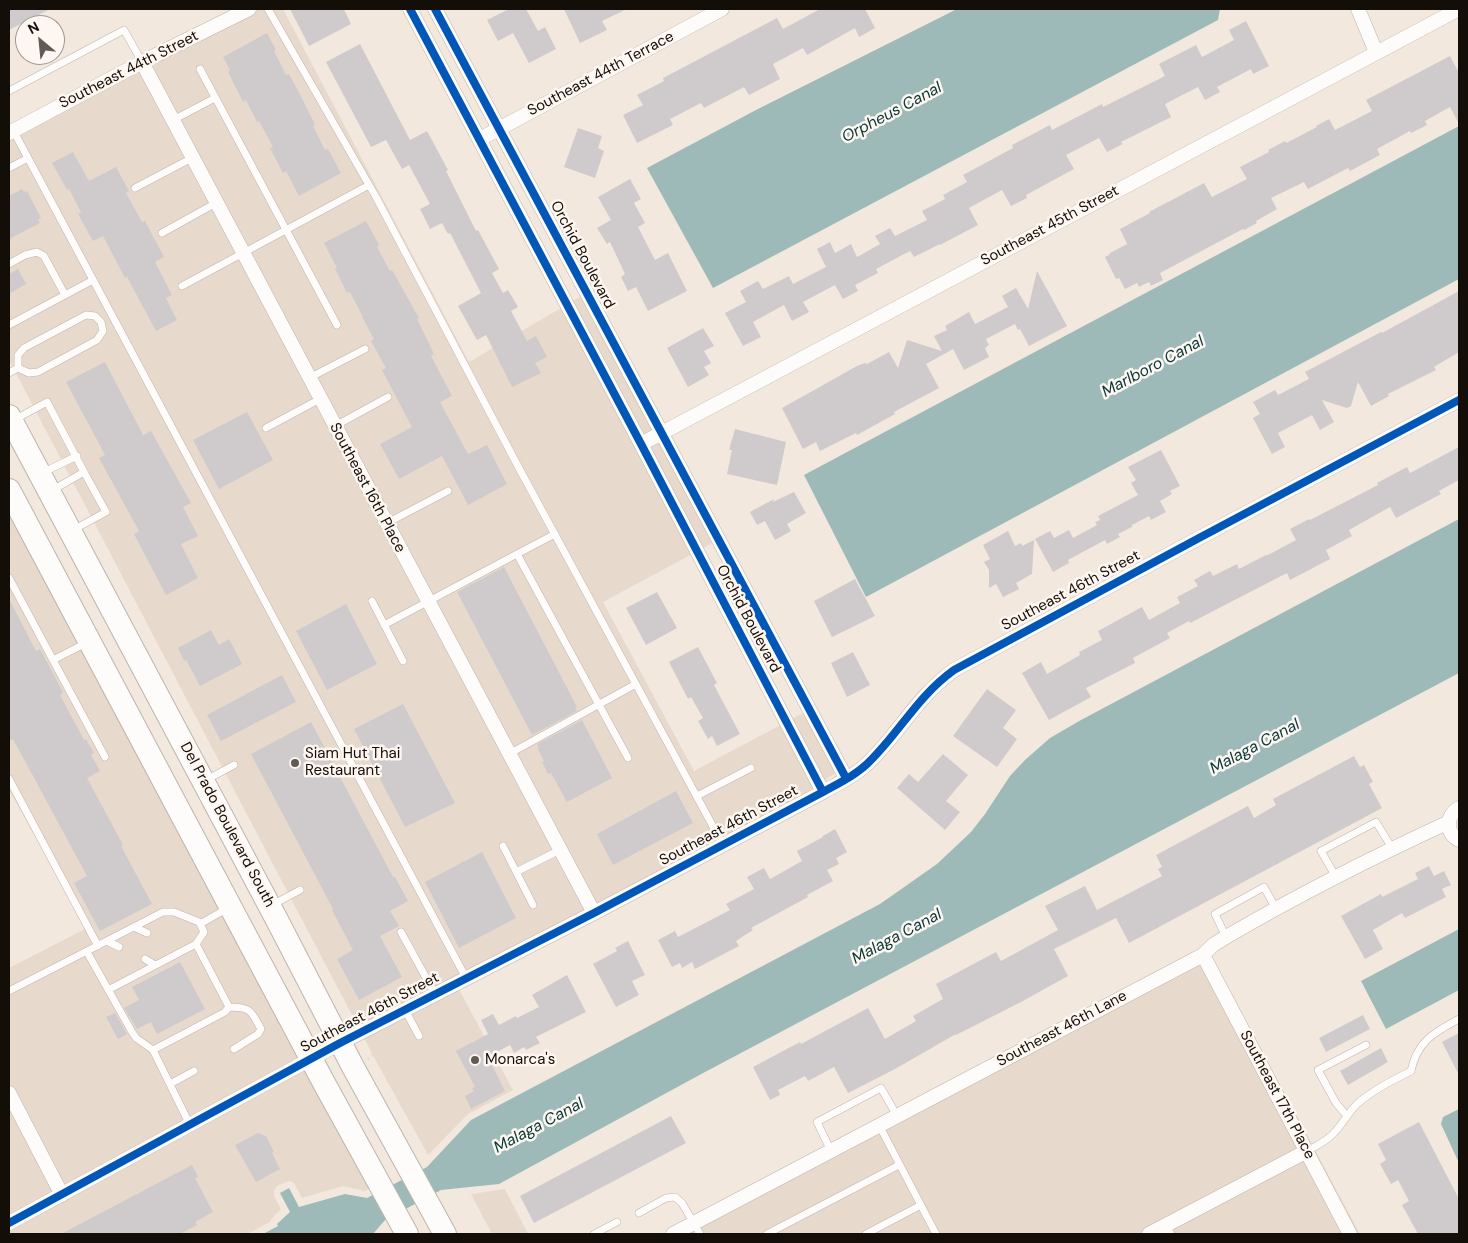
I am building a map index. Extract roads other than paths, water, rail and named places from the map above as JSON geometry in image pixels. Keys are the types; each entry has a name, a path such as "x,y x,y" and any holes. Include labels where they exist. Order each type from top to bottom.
{"main road":[{"name":"Del Prado Boulevard South","path":"10,419 270,906 340,1043 445,1234"},
{"path":"9,490 311,1059 375,1176 404,1224"}],"street":[{"name":"Southeast 44th Street","path":"11,131 142,62 249,9"},
{"name":"Orchid Boulevard","path":"410,9 823,792"},
{"name":"Orchid Boulevard","path":"435,9 846,778"},
{"name":"Southeast 44th Terrace","path":"480,140 722,9"},
{"path":"1358,9 1376,52"},
{"name":"Southeast 45th Street","path":"641,444 1459,9"},
{"name":"Southeast 16th Place","path":"142,62 242,254 594,913"},
{"name":"Southeast 46th Street","path":"9,1223 340,1043 594,913 823,792 870,761 929,691 954,670 1459,400"},
{"name":"Southeast 46th Lane","path":"673,1234 696,1229 879,1125 1203,955 1213,945 1276,909 1392,848 1448,822 1453,812 1459,808"},
{"path":"1448,822 1452,834 1459,840"},
{"name":"Southeast 17th Place","path":"1203,955 1350,1234"},
{"path":"9,1093 62,1195"},
{"path":"1149,1234 1168,1230 1307,1151"}],"lane":[{"path":"268,9 369,185 723,845"},
{"path":"9,91 124,30 142,62"},
{"path":"200,69 337,324"},
{"path":"173,120 215,98"},
{"path":"11,131 28,158 466,978"},
{"path":"9,168 28,158"},
{"path":"135,188 192,158"},
{"path":"182,286 369,185"},
{"path":"162,233 216,203"},
{"path":"9,264 25,255 37,252 44,256 65,294"},
{"path":"9,325 93,280"},
{"path":"9,373 18,368 29,372 38,372 97,340 103,332 101,322 95,316 86,315 24,348 18,355 18,368"},
{"path":"101,322 112,315"},
{"path":"309,378 365,349"},
{"path":"334,426 388,397"},
{"path":"266,428 320,399"},
{"path":"10,419 47,402 77,456 106,512 70,531"},
{"path":"44,483 77,456"},
{"path":"44,483 84,472"},
{"path":"386,524 448,491"},
{"path":"384,625 555,534"},
{"path":"517,554 628,758"},
{"path":"9,578 105,757"},
{"path":"372,601 403,661"},
{"path":"53,660 89,641"},
{"path":"509,754 636,684"},
{"path":"203,781 234,765"},
{"path":"697,796 751,768"},
{"path":"9,779 98,946"},
{"path":"1336,877 1321,851 1376,822 1392,848"},
{"path":"503,846 533,905"},
{"path":"516,872 560,850"},
{"path":"1226,937 1215,914 1264,887 1276,909"},
{"path":"270,906 300,890"},
{"path":"200,924 231,907"},
{"path":"9,991 162,912 174,912 199,922 204,932 196,944 108,990"},
{"path":"134,927 147,933"},
{"path":"401,932 435,994"},
{"path":"107,941 119,947"},
{"path":"196,944 229,1007"},
{"path":"171,947 180,952"},
{"path":"87,952 136,1038 153,1050 190,1125"},
{"path":"145,959 155,965"},
{"path":"229,1007 243,1007 252,1013 261,1029 258,1034 234,1049"},
{"path":"153,1050 225,1012 229,1007"},
{"path":"405,1010 418,1033"},
{"path":"1307,1151 1326,1140 1353,1108 1373,1092 1411,1071 1421,1045 1437,1031 1459,1019"},
{"path":"1348,1116 1336,1103 1318,1070 1366,1045"},
{"path":"170,1084 194,1071"},
{"path":"831,1151 817,1122 881,1088 897,1116"},
{"path":"879,1125 936,1234"},
{"path":"767,1234 900,1165"},
{"path":"638,1213 666,1198 675,1197 682,1203 696,1229"},
{"path":"866,1234 921,1205"},
{"path":"594,1234 616,1222"}],"water":[{"name":"Orpheus Canal","path":"957,9 1220,9 1218,20 713,288 647,168 756,110"},
{"name":"Marlboro Canal","path":"1459,126 1459,279 866,597 804,475"},
{"name":"Malaga Canal","path":"1459,519 1459,673 705,1072 499,1184 441,1190 385,1220 373,1234 263,1234 278,1226 277,1224 290,1212 280,1193 289,1188 299,1207 345,1194 367,1198 427,1167 471,1120 880,904 937,864 971,832 1010,776 1050,738"},
{"path":"1459,929 1459,990 1386,1029 1361,981"},
{"path":"1459,1109 1459,1163 1441,1124 1443,1117"}],"place":[{"name":"Siam Hut Thai Restaurant","path":"295,763"},
{"name":"Monarca's","path":"475,1060"}]}
